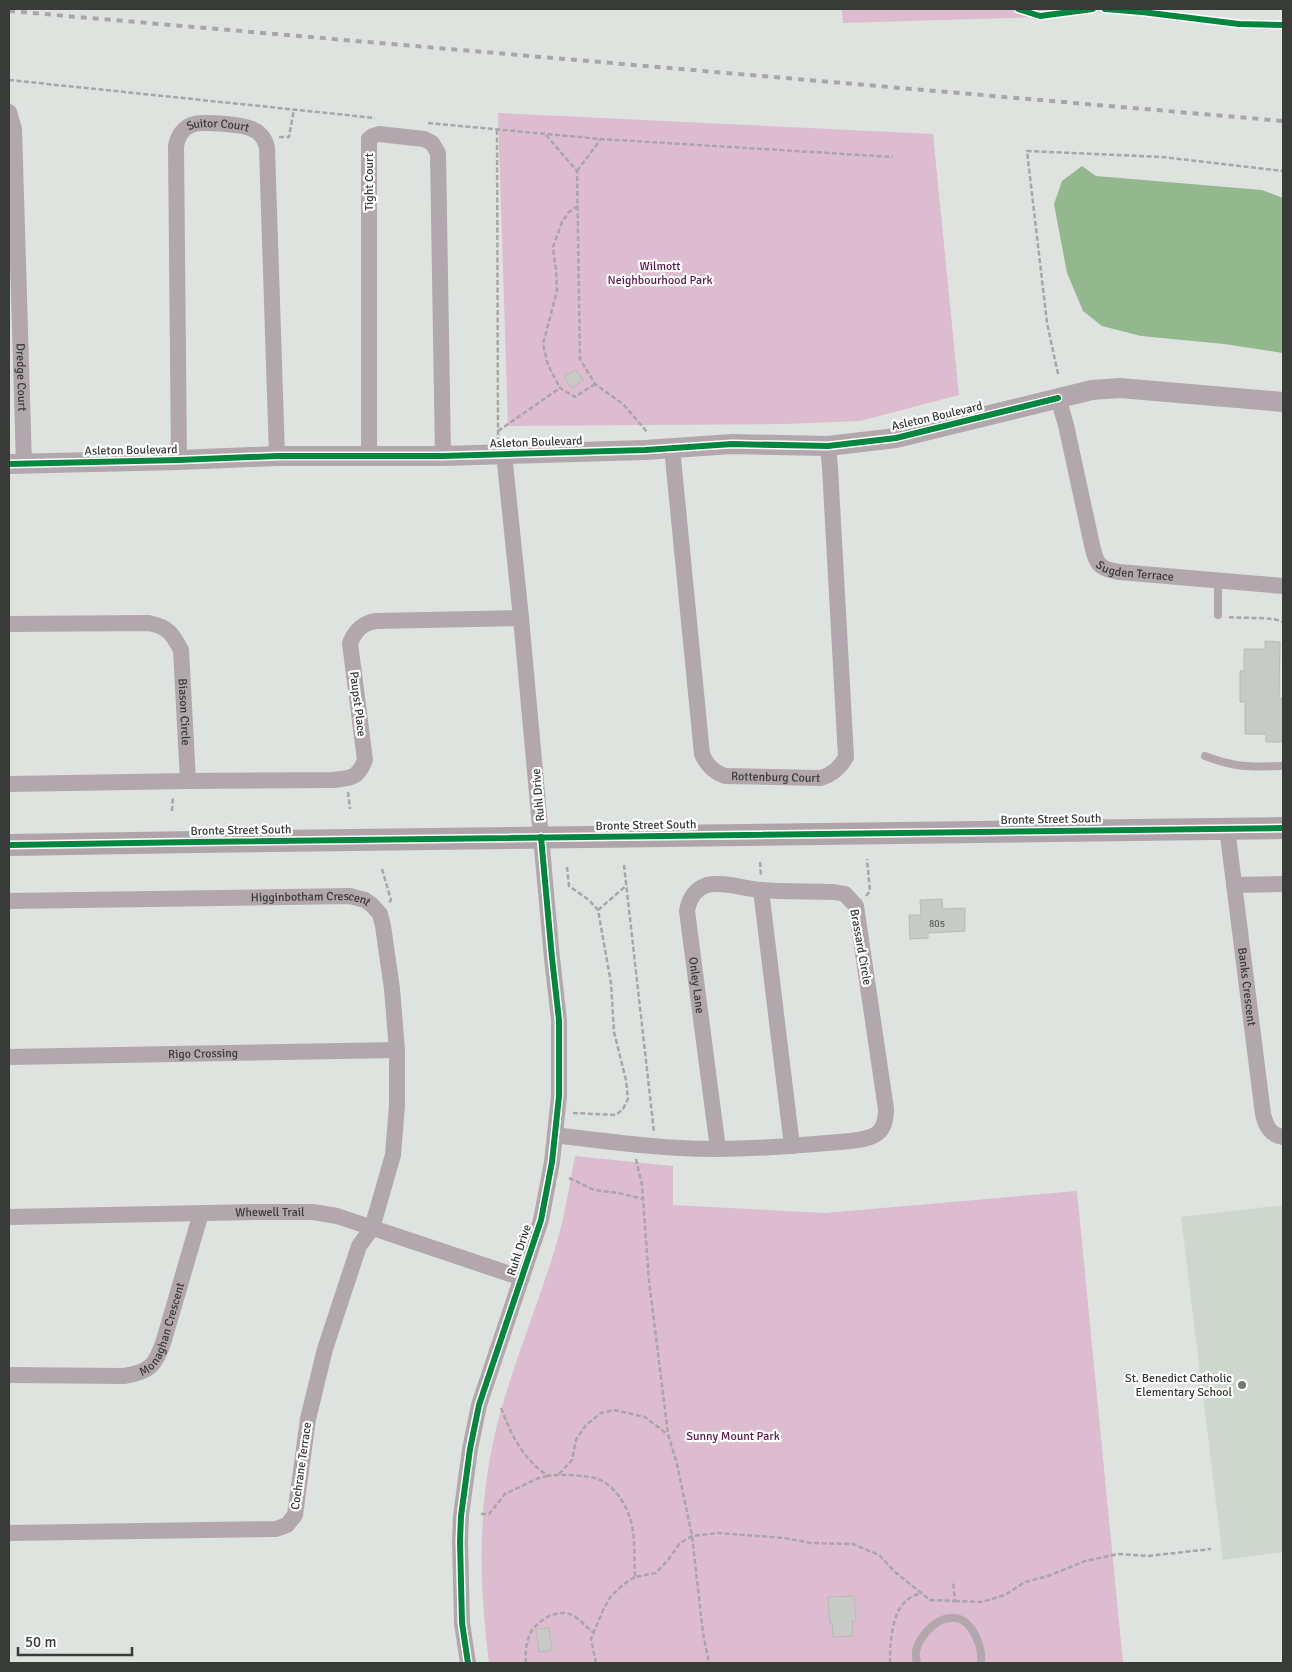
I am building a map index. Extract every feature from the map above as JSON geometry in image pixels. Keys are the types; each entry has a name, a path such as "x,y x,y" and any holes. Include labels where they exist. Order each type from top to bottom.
{"main road":[{"name":"Bronte Street South","path":"9,846 1283,828"}],"street":[{"name":"Dredge Court","path":"9,112 14,129 16,464"},
{"name":"Suitor Court","path":"179,460 175,167 177,141 185,129 192,125 200,124 247,127 256,131 263,138 267,148 277,456"},
{"name":"Tight Court","path":"369,455 369,139 378,134 424,139 432,143 438,153 443,456"},
{"name":"Asleton Boulevard","path":"16,464 277,456 443,456 668,449 732,444 828,446 896,438 1092,390 1120,388 1283,402"},
{"name":"Sugden Terrace","path":"1058,398 1066,426 1092,546 1098,564 1106,570 1119,572 1283,586"},
{"name":"Rottenburg Court","path":"668,449 702,754 705,761 716,772 725,776 822,778 832,774 846,757 828,446"},
{"name":"Ruhl Drive","path":"468,1663 462,1623 460,1541 468,1466 480,1405 522,1278 546,1196 559,1096 560,1020 552,958 521,618 501,454"},
{"name":"Paupst Place","path":"188,781 333,780 354,777 361,770 365,760 350,643 359,628 367,622 521,618"},
{"name":"Biason Circle","path":"9,624 149,623 163,626 174,637 181,650 188,781"},
{"path":"9,784 188,781"},
{"name":"Banks Crescent","path":"1227,828 1263,1114 1266,1125 1270,1130 1274,1134 1283,1137"},
{"path":"1234,885 1283,884"},
{"name":"Onley Lane","path":"718,1149 687,910 689,901 696,892 707,885 761,890"},
{"path":"761,890 792,1146"},
{"name":"Brassard Circle","path":"555,1135 654,1146 718,1149 792,1146 865,1139 879,1133 886,1121 886,1109 856,906 845,894 834,892 761,890"},
{"name":"Higginbotham Crescent","path":"9,901 350,896 365,900 372,905 380,914 383,926 392,990 397,1050 397,1105 393,1155 372,1228"},
{"name":"Rigo Crossing","path":"9,1057 142,1053 397,1050"},
{"name":"Whewell Trail","path":"9,1217 313,1212 337,1216 522,1278"},
{"name":"Monaghan Crescent","path":"9,1376 124,1376 139,1373 150,1366 159,1356 201,1213"},
{"name":"Cochrane Terrace","path":"9,1533 276,1529 287,1525 294,1515 308,1419 325,1349 359,1246 372,1228"}],"lane":[{"path":"1218,580 1218,615"},
{"path":"1205,756 1245,767 1283,766"},
{"path":"917,1663 916,1648 923,1636 941,1619 950,1617 958,1618 973,1630 981,1651 981,1663"}],"path":[{"path":"9,80 381,118"},
{"path":"263,138 289,137 294,109"},
{"path":"420,122 601,139 893,157"},
{"path":"497,130 498,431 501,454"},
{"path":"545,134 577,171"},
{"path":"601,139 577,171 580,359 595,384 624,404 668,449"},
{"path":"1058,374 1047,324 1027,151 1162,158 1283,171"},
{"path":"578,206 569,212 562,222 553,247 557,292 543,344 548,365 560,388 576,397 595,384"},
{"path":"498,431 560,388"},
{"path":"1218,615 1283,622"},
{"path":"856,906 870,891 867,859"},
{"path":"624,865 654,1125 654,1146"},
{"path":"558,1112 616,1115 623,1109 628,1099 626,1080 614,1032 611,983 598,910 589,900 569,886 567,867"},
{"path":"380,914 391,900 382,869"},
{"path":"598,910 627,885"},
{"path":"634,1144 636,1164 642,1185 649,1281 668,1434 677,1464 692,1536 703,1633 709,1663"},
{"path":"569,1178 594,1190 642,1199"},
{"path":"501,1408 514,1439 521,1450 538,1469 548,1476"},
{"path":"560,1474 572,1460 576,1440 586,1425 601,1413 614,1410 645,1417 668,1434"},
{"path":"481,1514 489,1514 505,1494 536,1479 560,1474 598,1479 616,1492 627,1511 633,1530 635,1578"},
{"path":"596,1663 591,1639 611,1596 624,1584 635,1578 656,1573 680,1543 692,1536 718,1532 784,1538 811,1543 853,1544 879,1555 895,1572 930,1600 982,1602 1005,1595 1025,1582 1048,1576 1085,1561 1118,1554 1148,1556 1211,1548"},
{"path":"953,1581 955,1601"},
{"path":"890,1663 890,1638 896,1618 906,1601 920,1593"},
{"path":"526,1663 525,1652 532,1632 542,1620 549,1616 558,1613 571,1614 594,1633"}],"shaded area":[{"path":"1082,166 1096,176 1262,190 1283,198 1283,353 1224,344 1141,336 1102,326 1083,311 1067,273 1054,204 1062,181"},
{"name":"St. Benedict Catholic Elementary School","path":"1283,1205 1283,1552 1223,1560 1181,1217"}],"green space":[{"path":"842,9 1075,9 1075,13 1044,17 843,23"},
{"name":"Wilmott Neighbourhood Park","path":"498,113 933,134 959,395 860,421 784,424 508,426"},
{"name":"Sunny Mount Park","path":"575,1156 673,1166 673,1205 825,1213 1077,1191 1123,1663 489,1663 483,1603 482,1544 483,1514 491,1455 497,1425 510,1382 558,1240"}],"building":[{"path":"576,370 583,380 572,388 564,377"},
{"path":"1265,641 1280,642 1279,698 1283,698 1283,742 1266,742 1266,734 1245,734 1245,702 1240,702 1240,671 1244,671 1244,649 1265,649"},
{"path":"942,899 943,909 965,908 965,931 928,933 928,938 910,939 909,915 921,915 920,900"},
{"path":"854,1596 856,1621 852,1621 853,1636 833,1637 828,1597"},
{"path":"549,1628 552,1650 539,1652 536,1629"}],"railway":[{"path":"9,11 1283,121"}],"cycle path":[{"path":"1018,9 1040,16 1093,9"},
{"path":"1105,9 1239,24 1283,25"},
{"path":"9,464 277,456 443,456 645,450 732,444 828,446 896,438 1058,398"},
{"path":"9,845 1283,828"},
{"path":"468,1663 462,1623 460,1541 461,1516 470,1449 479,1405 541,1220 552,1162 559,1096 559,1020 541,837"}],"place":[{"name":"St. Benedict Catholic Elementary School","path":"1242,1385"}]}
